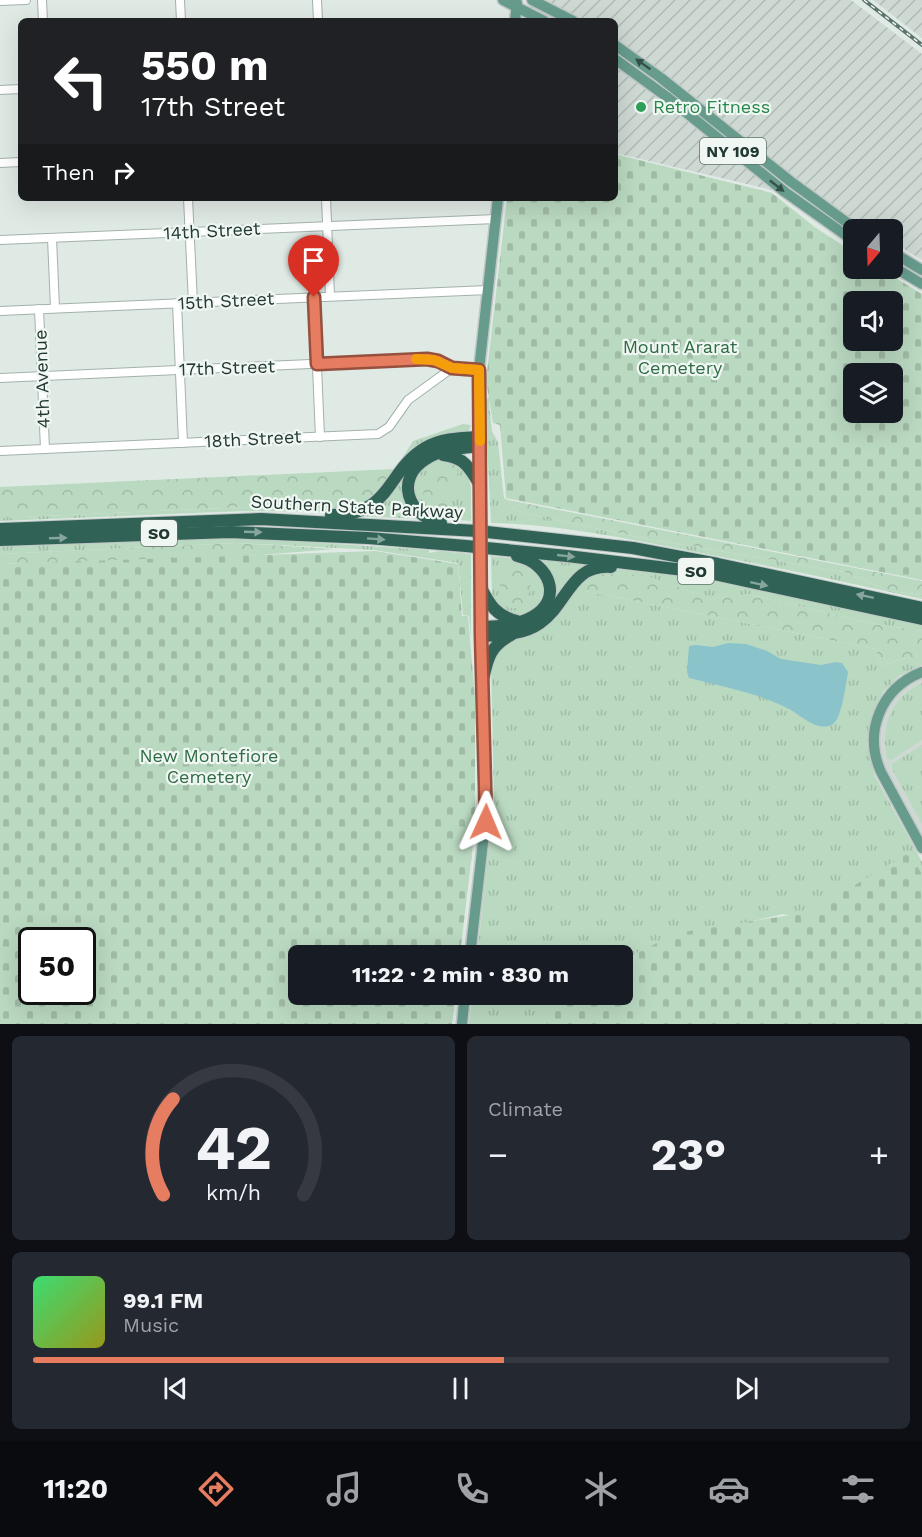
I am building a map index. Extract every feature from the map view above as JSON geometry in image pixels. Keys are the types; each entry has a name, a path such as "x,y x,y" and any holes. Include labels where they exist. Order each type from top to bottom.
{"highway":[{"path":"276,520 342,515 362,510 382,498 410,460 424,448 446,440 480,441"},
{"path":"479,525 430,520 413,506 409,489 412,475 422,462 436,454 480,441"},
{"path":"436,454 462,460 469,466 480,485"},
{"name":"Southern State Parkway","path":"0,529 201,520 479,525 633,548 922,608"},
{"name":"Southern State Parkway","path":"0,540 230,532 368,538 466,546 645,564 709,573 922,619"},
{"path":"466,546 526,558 537,563 545,573 549,589 546,603 538,613 521,622 481,631"},
{"path":"481,631 514,633 535,627 548,617 578,577 586,571 603,566 645,564"},
{"path":"481,588 491,606 498,613 507,619 521,622"},
{"path":"482,683 493,648 514,633"}],"main road":[{"path":"503,0 538,18"},
{"path":"521,10 530,0 567,18"},
{"name":"NY 109","path":"618,47 662,78 790,181 843,220"},
{"name":"NY 109","path":"618,61 658,90 785,192 843,233"},
{"path":"471,945 486,816 479,525 479,370 498,201"},
{"path":"903,259 922,270"},
{"path":"903,273 922,284"},
{"path":"922,672 905,680 885,700 877,718 873,740 876,760 881,772 922,848"},
{"path":"462,1024 464,1005"}],"street":[{"path":"0,1 26,0"},
{"path":"42,0 43,18"},
{"path":"180,0 181,18"},
{"path":"317,0 318,18"},
{"path":"0,90 18,89"},
{"path":"0,163 18,162"},
{"path":"188,201 193,303"},
{"path":"326,201 330,296"},
{"name":"14th Street","path":"0,240 496,219"},
{"name":"4th Avenue","path":"52,237 55,308"},
{"name":"15th Street","path":"0,311 488,291"},
{"path":"314,297 320,436"},
{"path":"177,303 183,443"},
{"name":"4th Avenue","path":"39,309 45,448"},
{"name":"17th Street","path":"0,378 427,359 438,361 452,368"},
{"path":"452,368 479,370"},
{"name":"18th Street","path":"0,451 384,432 408,400 452,368"}],"shaded area":[{"path":"530,0 851,0 922,54 922,260 903,248 903,219 843,219 772,190 618,154 618,18 527,18"},
{"path":"873,0 922,0 922,38"},
{"path":"922,678 922,840 881,765 876,737 883,716 895,696 912,682"}],"green space":[{"name":"Mount Ararat Cemetery","path":"618,155 772,193 816,228 843,246 843,279 897,279 922,294 922,580 506,498 500,425 493,423 486,380 507,201 618,201"},
{"path":"491,394 494,394 489,403 492,431 498,442 504,498 512,507 524,513 637,537 844,572 890,591 922,595 922,599 613,536 539,526 491,523 485,401"},
{"path":"463,424 471,425 468,432 450,435 380,494 344,512 243,511 0,521 0,518 246,507 343,511 387,482 413,441"},
{"path":"449,446 407,476 424,519 352,516 401,474"},
{"path":"439,457 452,458 468,473 471,489 471,521 434,518 414,503 413,485 416,474"},
{"path":"456,464 458,473 449,487 449,506 442,513 436,513 424,502 423,492 426,478 429,473 439,467"},
{"path":"394,469 383,488 362,503 343,511 246,507 0,518 0,487"},
{"path":"508,500 922,581 922,595 890,591 844,572 637,537 524,513 512,507"},
{"path":"218,536 429,550 429,553 440,551 471,554 471,639 469,616 463,615 458,563 374,550 237,543 0,554 0,546"},
{"path":"237,543 335,549 223,558 0,564 0,554"},
{"name":"New Montefiore Cemetery","path":"375,551 458,564 462,616 468,616 475,698 475,828 461,945 288,945 288,1005 455,1005 452,1024 0,1024 0,564"},
{"path":"491,556 527,560 545,579 542,597 534,610 521,615 502,613 490,594 492,594"},
{"path":"536,558 593,563 559,602 517,626 551,596"},
{"path":"515,566 529,581 530,591 518,608 508,608 499,583 505,567"},
{"path":"602,568 665,573 823,601 922,623 922,631 874,624 747,594 730,598 707,597 644,576 612,573 585,591 876,649 878,659 883,665 910,657 922,657 922,665 899,676 883,692 872,714 867,744 875,776 922,862 922,996 799,918 783,914 664,942 633,959 633,945 478,945 494,800 491,663 493,652 579,579"},
{"path":"612,573 646,576 706,596 732,597 747,594 874,624 922,631 922,657 910,657 883,665 878,659 876,649 585,591 581,585 592,575"},
{"path":"922,683 922,740 891,760 887,758 885,746 890,714 902,696"},
{"path":"922,745 922,824 892,769 892,764"},
{"path":"910,852 922,875 922,1024 546,1024 560,1005 633,1005 633,955 677,933 810,912"},
{"path":"471,1005 564,1005 550,1024 469,1024"}],"water":[{"path":"728,643 746,644 767,651 781,659 821,665 842,663 848,672 843,700 836,720 828,726 816,725 767,699 689,678 687,672 689,646 713,647"}],"railway":[{"path":"864,0 922,45"}],"slow traffic":[{"path":"416,359 434,360 452,368 479,370 480,441"}],"place":[{"name":"Retro Fitness","path":"641,107"}],"route":[{"path":"314,297 317,364 427,359 438,361 452,368 479,370 481,636 486,822"}]}
